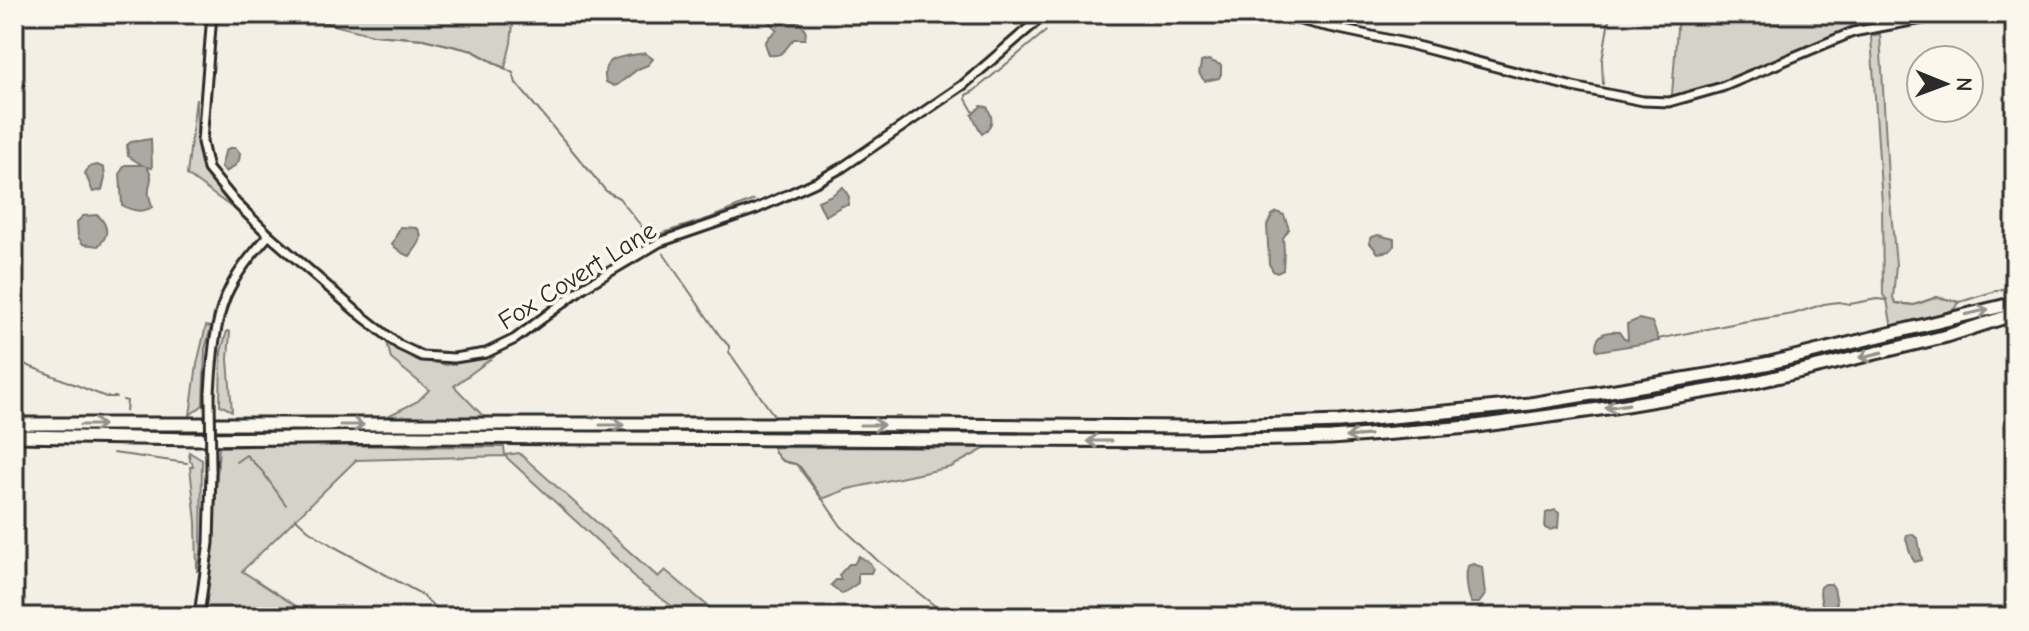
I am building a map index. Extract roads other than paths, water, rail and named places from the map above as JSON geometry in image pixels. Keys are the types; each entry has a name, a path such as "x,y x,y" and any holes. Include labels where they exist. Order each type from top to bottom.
{"highway":[{"path":"14,424 1191,427 1339,422 1530,404 1687,379 1770,363 2015,303"},
{"path":"14,436 1194,441 1331,438 1469,427 1743,385 1947,336 2015,314"}],"street":[{"name":"Fox Covert Lane","path":"212,14 202,142 208,169 236,203 269,235 399,345 422,356 454,358 486,353 515,339 584,287 660,242 756,209 843,167 963,85 1045,14"},
{"path":"1278,14 1573,87 1643,101 1669,102 1722,87 1853,32 1949,14"},
{"path":"195,617 200,608 209,543 213,346 226,296 246,262 269,235"}],"waterway":[{"path":"1061,18 1065,14"},
{"path":"1603,84 1602,61 1610,14"},
{"path":"974,113 966,95 1046,31"},
{"path":"374,35 423,39 473,51 513,73 516,83 606,191 619,198 650,237 754,200"},
{"path":"663,253 775,417"},
{"path":"1896,303 1914,305 1937,297 1960,302 2015,285"},
{"path":"1658,339 1793,314 1824,304 1887,300"},
{"path":"2008,343 2015,341"},
{"path":"14,360 106,397 116,397"},
{"path":"123,400 127,401 126,412"},
{"path":"773,447 779,459 801,468 841,526 878,561 949,617"},
{"path":"113,453 187,463"},
{"path":"236,462 246,455 262,471 286,505"},
{"path":"295,518 333,546 421,594 445,617"}]}
